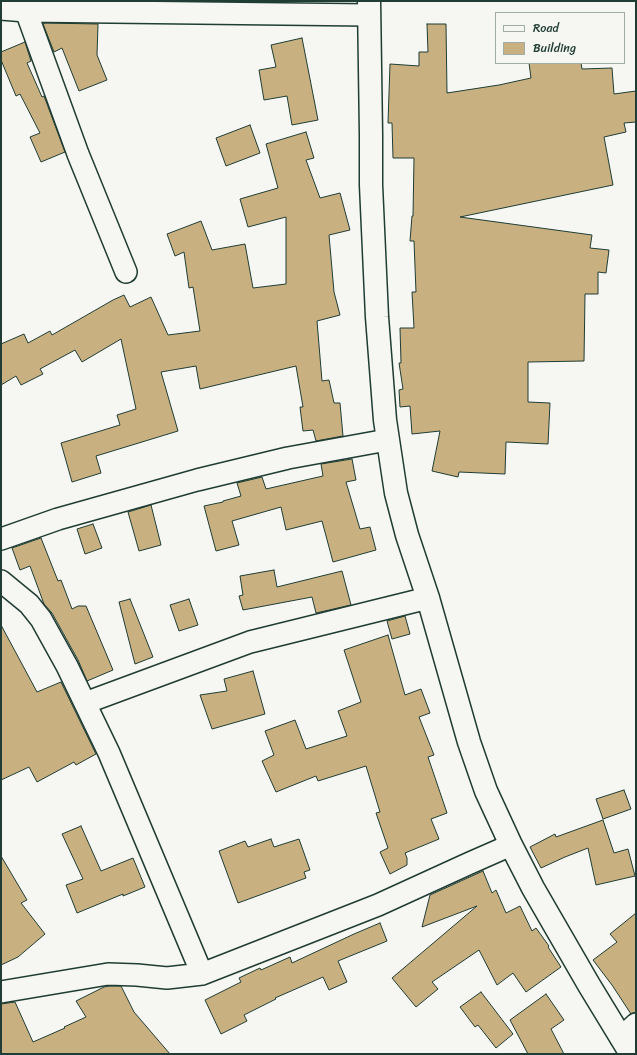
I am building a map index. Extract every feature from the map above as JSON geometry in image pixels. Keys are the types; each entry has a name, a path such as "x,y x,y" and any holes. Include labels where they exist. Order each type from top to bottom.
{"street":[{"path":"1,9 26,11 369,8 371,185 380,372 387,440 396,493 407,535 428,598 469,742 486,791 532,888 560,937 629,1039"},
{"path":"26,11 78,154 126,272"},
{"path":"1,539 58,519 196,480 288,458 387,440"},
{"path":"1,581 29,604 41,619 67,666 109,753 202,974"},
{"path":"85,703 250,642 428,598"},
{"path":"1,992 108,974 167,978 202,974 378,905 511,845"}],"building":[{"path":"43,24 98,24 97,55 107,80 79,91 62,48 54,52"},
{"path":"427,24 446,24 447,93 499,85 531,78 529,64 581,64 582,69 612,68 614,94 636,91 636,122 624,123 626,132 604,137 613,185 460,217 592,235 590,248 609,250 606,273 598,272 598,294 585,294 584,361 528,362 528,402 550,403 548,444 506,442 505,474 459,472 458,477 432,471 440,431 412,434 410,406 400,407 399,390 403,389 399,363 401,363 400,328 414,328 412,292 416,292 414,241 410,241 413,216 414,158 393,158 392,123 388,123 390,64 419,66 419,52 428,52"},
{"path":"302,38 318,120 292,125 287,96 264,100 259,70 276,67 271,45"},
{"path":"25,42 31,61 27,63 42,97 44,96 65,152 41,162 30,137 40,133 20,94 16,96 1,60 1,52"},
{"path":"250,125 260,153 226,166 216,138"},
{"path":"306,132 314,158 306,160 320,198 340,193 350,230 329,235 334,292 340,315 317,321 322,381 329,380 334,403 340,403 343,436 316,441 313,430 303,431 300,407 303,407 296,366 200,389 196,366 161,372 178,431 96,456 101,473 72,482 61,443 120,425 117,415 136,409 121,339 82,362 75,350 40,369 43,374 21,385 16,376 1,385 1,344 24,334 28,343 50,331 52,335 124,295 130,307 151,297 168,335 200,331 193,287 189,288 184,252 175,256 167,234 201,221 212,250 245,244 253,288 286,284 286,217 248,227 240,199 278,188 266,144"},
{"path":"352,459 356,480 346,482 360,529 370,527 376,550 333,562 322,521 286,530 281,507 232,521 239,545 216,551 204,506 241,496 237,483 262,477 266,489 323,476 321,464"},
{"path":"151,505 161,545 139,551 128,512"},
{"path":"93,524 102,548 85,554 77,529"},
{"path":"41,538 58,581 61,580 72,609 78,606 86,606 113,670 87,681 78,660 52,613 44,604 30,566 20,570 12,548"},
{"path":"274,570 277,587 342,571 351,605 316,613 312,597 243,610 239,596 243,595 240,576"},
{"path":"130,599 153,657 135,664 119,602"},
{"path":"189,599 198,625 179,631 170,605"},
{"path":"405,616 410,634 392,639 387,621"},
{"path":"1,625 37,692 61,682 96,754 76,765 74,762 37,782 29,767 1,780"},
{"path":"388,635 405,695 421,689 430,713 419,717 434,755 428,757 447,813 431,819 439,839 405,853 407,865 390,874 380,852 388,848 376,813 380,812 366,766 318,781 316,776 276,792 262,761 274,755 265,731 295,720 306,749 347,736 338,711 361,702 344,650"},
{"path":"253,671 265,714 212,729 200,695 227,691 224,679"},
{"path":"624,790 631,809 603,819 596,799"},
{"path":"603,820 614,853 628,849 635,876 596,885 588,848 541,868 530,847 555,834 556,837"},
{"path":"81,826 101,871 133,858 145,887 123,896 123,894 77,913 66,885 83,879 62,834"},
{"path":"271,839 274,847 299,839 310,870 304,872 306,878 238,903 219,851 245,841 248,847"},
{"path":"1,856 27,900 21,903 45,934 18,957 1,965"},
{"path":"483,871 492,893 496,890 506,913 520,906 532,931 536,928 549,946 548,947 561,967 526,992 513,973 497,985 479,950 432,982 438,989 416,1007 392,978 477,906 422,927 430,895"},
{"path":"636,913 636,1012 631,1014 593,960 617,942 610,934"},
{"path":"380,923 387,941 338,961 347,982 329,990 323,977 275,998 276,999 244,1015 247,1021 221,1034 205,1000 241,982 239,978 260,968 261,970 290,957 292,963"},
{"path":"109,986 121,986 134,1012 170,1054 1,1054 1,1004 15,1002 33,1042 86,1017 76,1001"},
{"path":"481,992 513,1034 496,1048 478,1025 475,1027 460,1007"},
{"path":"546,994 564,1020 551,1029 564,1054 528,1054 510,1020"}]}
